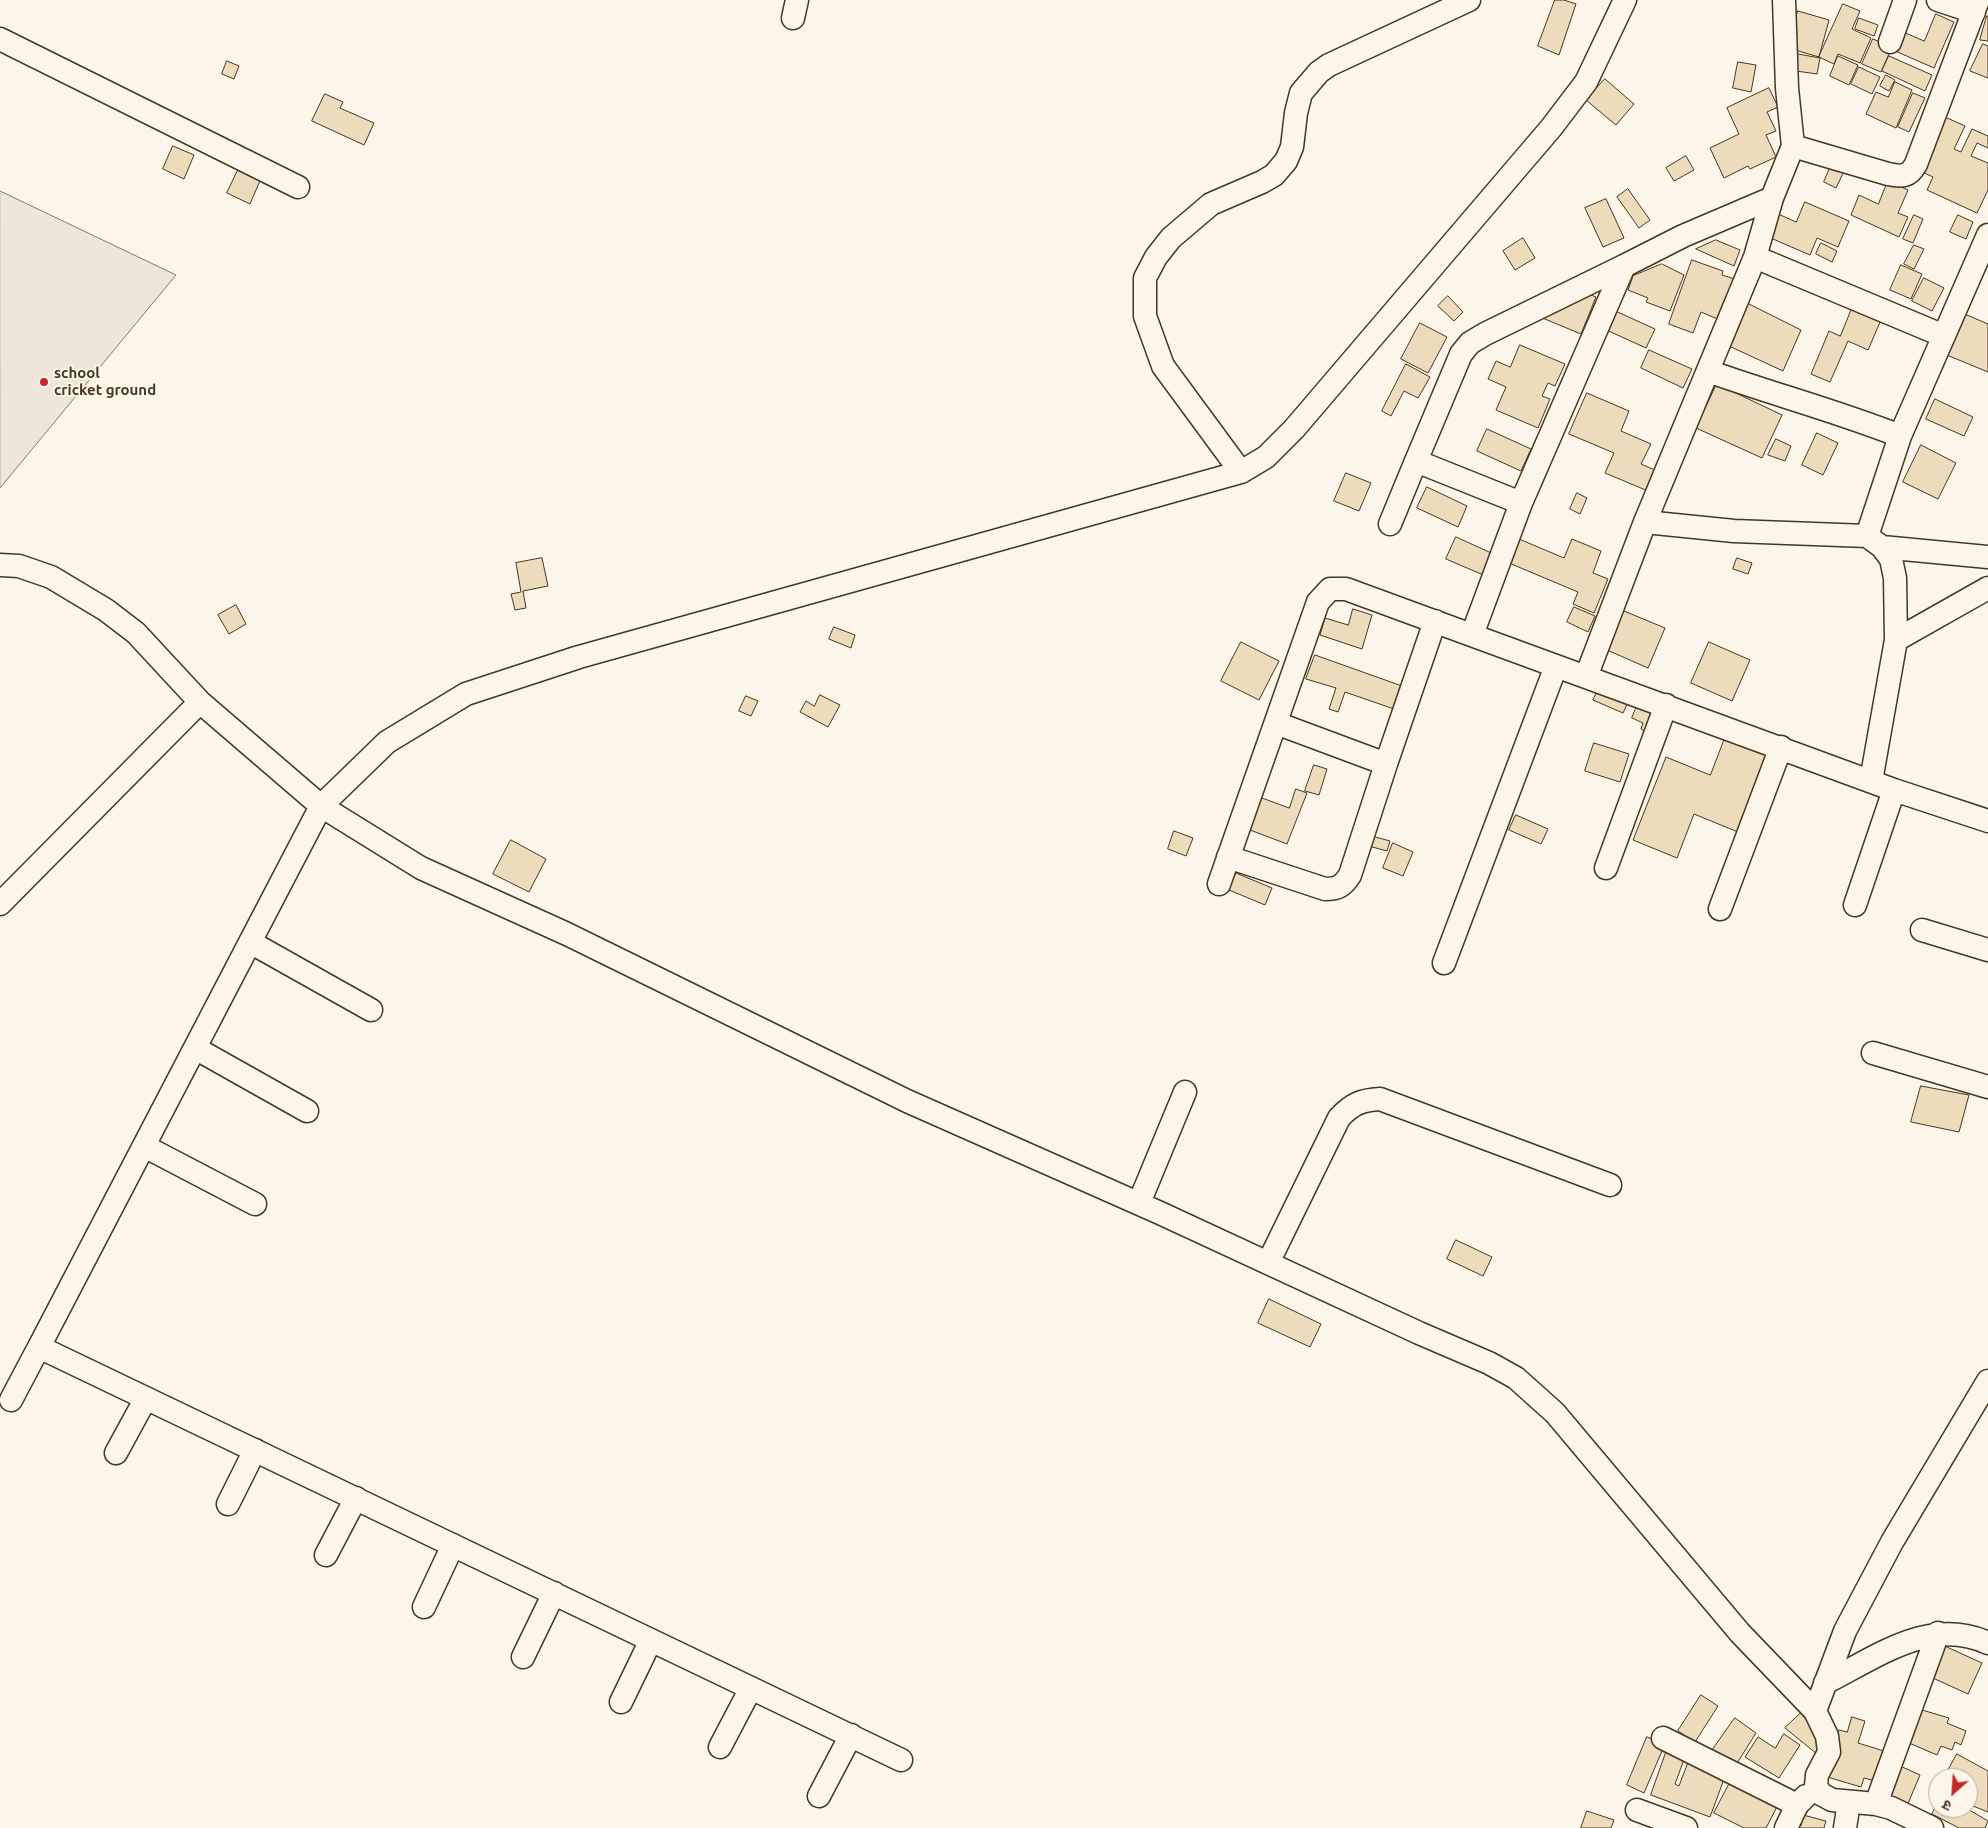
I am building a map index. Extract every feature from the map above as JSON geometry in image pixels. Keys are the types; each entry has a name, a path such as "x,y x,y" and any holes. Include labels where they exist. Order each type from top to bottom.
{"street":[{"path":"1241,472 1163,366 1145,316 1145,278 1156,257 1171,238 1211,204 1262,182 1274,174 1286,161 1292,147 1296,113 1301,93 1319,72 1329,65 1468,0"},
{"path":"11,1400 321,806 387,742 466,694 579,657 1241,472 1266,457 1294,429 1551,128 1586,82 1625,0"},
{"path":"1586,677 1645,522 1755,257 1772,198 1793,146 1787,88 1784,0"},
{"path":"1890,42 1905,0"},
{"path":"1793,146 1888,174 1902,177 1911,173 1976,6 1938,0"},
{"path":"0,39 298,187"},
{"path":"1390,524 1461,354 1470,343 1683,236 1772,198"},
{"path":"1874,541 1900,436 1988,235"},
{"path":"1755,257 1944,336"},
{"path":"1472,635 1521,503 1624,266"},
{"path":"1708,371 1780,397 1852,417 1900,436"},
{"path":"1416,461 1521,503"},
{"path":"1645,522 1734,531 1874,541 1988,557"},
{"path":"1871,781 1896,640 1894,578 1891,559 1874,541"},
{"path":"0,565 19,566 50,577 106,610 136,633 152,653 200,702 321,806 421,868 568,934 907,1101 1139,1203 1516,1378 1555,1413 1740,1632 1815,1711 1828,1736 1829,1752 1817,1775 1816,1786 1821,1794 1832,1800 1876,1804 1910,1815 1932,1828"},
{"path":"1896,640 1988,588"},
{"path":"1219,884 1318,602 1330,589 1346,589 1894,790 1988,821"},
{"path":"1228,857 1325,889 1336,889 1344,884 1350,875 1435,621"},
{"path":"1444,962 1556,666"},
{"path":"0,904 200,702"},
{"path":"1606,868 1666,705"},
{"path":"1276,723 1386,764"},
{"path":"1720,909 1781,747"},
{"path":"1855,905 1894,790"},
{"path":"1922,930 1988,950"},
{"path":"250,942 371,1010"},
{"path":"196,1048 307,1111"},
{"path":"1873,1053 1988,1087"},
{"path":"1139,1203 1185,1092"},
{"path":"1268,1263 1338,1118 1351,1105 1363,1100 1380,1099 1610,1185"},
{"path":"144,1146 256,1204"},
{"path":"39,1347 902,1760"},
{"path":"1815,1711 1845,1631 1892,1542 1988,1381"},
{"path":"116,1453 146,1398"},
{"path":"228,1504 255,1450"},
{"path":"326,1555 356,1498"},
{"path":"424,1607 453,1545"},
{"path":"523,1657 554,1593"},
{"path":"1825,1683 1914,1639 1938,1633 1959,1634 1988,1643"},
{"path":"1876,1804 1938,1633"},
{"path":"621,1702 651,1640"},
{"path":"720,1747 751,1688"},
{"path":"819,1796 851,1736"},
{"path":"1663,1738 1797,1805"},
{"path":"1786,1828 1797,1805 1816,1786"},
{"path":"1845,1828 1849,1802"},
{"path":"1637,1810 1686,1828"}],"shaded area":[{"name":"school cricket ground","path":"0,191 176,275 0,488"}],"building":[{"path":"1555,0 1564,0 1576,4 1559,55 1538,46"},
{"path":"1843,4 1860,11 1852,29 1871,38 1860,63 1838,54 1834,64 1819,57"},
{"path":"1798,11 1829,20 1819,57 1788,48"},
{"path":"1936,14 1954,22 1934,68 1893,50 1901,31 1924,41"},
{"path":"1988,16 1988,41 1980,40"},
{"path":"1859,18 1878,25 1874,36 1855,29"},
{"path":"1873,39 1892,47 1881,72 1862,64"},
{"path":"1983,44 1988,46 1988,78 1970,71"},
{"path":"1798,54 1820,58 1817,74 1796,71"},
{"path":"1838,56 1858,65 1849,85 1830,76"},
{"path":"1889,56 1932,75 1925,91 1882,71"},
{"path":"227,61 239,66 234,79 222,74"},
{"path":"1738,62 1756,65 1751,92 1733,88"},
{"path":"1859,67 1880,77 1872,94 1851,84"},
{"path":"1886,75 1895,80 1889,91 1880,86"},
{"path":"1605,79 1634,104 1616,125 1586,100"},
{"path":"1895,82 1912,90 1896,128 1866,114 1876,92 1888,97"},
{"path":"1769,88 1778,107 1767,112 1776,131 1766,135 1776,157 1750,169 1748,166 1724,178 1710,148 1739,134 1727,108"},
{"path":"1913,93 1925,98 1909,132 1898,127"},
{"path":"325,94 343,102 340,108 374,123 364,145 312,121"},
{"path":"1945,117 1965,126 1954,149 1961,152 1972,129 1988,136 1988,148 1977,143 1971,156 1988,163 1988,190 1977,213 1927,190 1933,177 1920,171"},
{"path":"173,146 194,155 184,179 163,169"},
{"path":"1686,156 1694,170 1674,181 1666,168"},
{"path":"1833,161 1846,167 1836,188 1824,182"},
{"path":"240,166 262,176 250,204 227,193"},
{"path":"1888,181 1908,190 1898,213 1908,217 1899,237 1851,215 1859,195 1878,204"},
{"path":"1628,189 1650,220 1639,228 1617,197"},
{"path":"1606,199 1624,238 1603,247 1585,208"},
{"path":"1805,202 1849,221 1838,247 1817,238 1810,255 1766,236 1776,213 1796,222"},
{"path":"1914,215 1923,219 1913,243 1903,239"},
{"path":"1958,215 1973,222 1966,239 1950,232"},
{"path":"1523,238 1535,258 1515,270 1503,251"},
{"path":"1716,240 1740,250 1734,266 1696,249"},
{"path":"1821,243 1837,251 1832,262 1816,254"},
{"path":"1914,245 1924,249 1914,269 1904,264"},
{"path":"1692,260 1723,271 1722,275 1735,279 1720,320 1701,312 1693,333 1669,324"},
{"path":"1662,264 1684,275 1670,311 1646,302 1648,298 1628,290 1633,276"},
{"path":"1901,265 1922,274 1911,299 1890,290"},
{"path":"1924,278 1944,288 1932,311 1912,301"},
{"path":"1584,292 1596,297 1581,334 1540,317"},
{"path":"1448,296 1463,312 1454,321 1438,306"},
{"path":"1743,301 1801,330 1783,371 1729,346"},
{"path":"1855,301 1884,313 1868,350 1848,341 1830,382 1811,374 1829,331 1840,336"},
{"path":"1611,309 1655,329 1646,348 1602,328"},
{"path":"1960,312 1988,324 1988,372 1942,353"},
{"path":"1420,323 1447,337 1428,373 1401,359"},
{"path":"1520,345 1565,364 1555,386 1548,383 1542,396 1550,399 1538,428 1496,410 1506,387 1488,379 1496,361 1510,367"},
{"path":"1649,350 1692,369 1683,388 1641,368"},
{"path":"1406,364 1430,377 1418,398 1404,391 1391,416 1382,411"},
{"path":"1717,384 1782,415 1762,458 1696,428"},
{"path":"1587,393 1629,411 1621,431 1651,444 1641,464 1657,471 1648,491 1605,473 1614,453 1569,434"},
{"path":"1935,399 1973,417 1964,436 1926,419"},
{"path":"1487,429 1531,449 1521,471 1477,451"},
{"path":"1817,433 1838,443 1823,475 1802,465"},
{"path":"1776,439 1791,446 1785,461 1768,455"},
{"path":"1921,445 1956,463 1938,499 1903,482"},
{"path":"1346,473 1371,483 1359,511 1334,501"},
{"path":"1427,487 1467,506 1458,527 1417,508"},
{"path":"1577,493 1587,498 1580,514 1570,509"},
{"path":"1456,537 1498,556 1488,577 1446,559"},
{"path":"1519,539 1564,558 1572,539 1601,551 1593,573 1608,579 1594,613 1573,604 1578,592 1509,563"},
{"path":"542,558 548,586 523,591 526,608 515,610 511,594 521,592 516,563"},
{"path":"1737,558 1752,563 1748,574 1733,569"},
{"path":"236,605 246,624 229,634 218,615"},
{"path":"1574,607 1595,616 1588,632 1567,622"},
{"path":"1353,609 1372,615 1362,649 1320,635 1325,618 1348,625"},
{"path":"1624,611 1665,628 1648,668 1607,650"},
{"path":"834,627 855,635 851,648 829,639"},
{"path":"1241,642 1279,661 1259,700 1221,681"},
{"path":"1709,642 1750,660 1732,701 1691,683"},
{"path":"1315,655 1402,686 1394,709 1345,692 1338,712 1329,709 1336,688 1306,679"},
{"path":"1599,689 1628,702 1623,713 1593,700"},
{"path":"820,695 840,705 828,727 800,712 806,701 814,706"},
{"path":"746,696 758,701 751,716 739,711"},
{"path":"1637,706 1655,715 1647,732 1641,729 1643,723 1632,718"},
{"path":"1725,738 1769,756 1738,832 1694,814 1677,858 1633,840 1666,757 1710,775"},
{"path":"1594,743 1629,754 1620,782 1585,771"},
{"path":"1314,765 1327,769 1319,795 1305,791"},
{"path":"1296,789 1307,793 1287,844 1242,827 1254,795 1289,808"},
{"path":"1516,815 1548,829 1541,844 1509,830"},
{"path":"1174,831 1193,838 1186,856 1168,849"},
{"path":"1368,835 1390,841 1387,851 1365,845"},
{"path":"511,840 546,859 529,892 493,874"},
{"path":"1393,843 1413,852 1403,876 1383,868"},
{"path":"1236,873 1272,888 1265,905 1229,890"},
{"path":"1921,1086 1969,1095 1959,1132 1911,1122"},
{"path":"1456,1240 1492,1257 1483,1276 1447,1259"},
{"path":"1269,1299 1321,1324 1310,1347 1258,1323"},
{"path":"1938,1643 1982,1663 1968,1694 1924,1674"},
{"path":"1701,1695 1718,1706 1695,1742 1678,1731"},
{"path":"1922,1710 1949,1718 1947,1723 1966,1731 1961,1745 1955,1742 1952,1750 1941,1746 1937,1755 1909,1743"},
{"path":"1801,1713 1825,1743 1817,1754 1785,1728"},
{"path":"1852,1717 1865,1721 1858,1743 1884,1751 1875,1781 1864,1778 1861,1787 1824,1776 1839,1730 1847,1732"},
{"path":"1735,1718 1756,1733 1734,1768 1711,1752"},
{"path":"1784,1734 1800,1745 1779,1778 1745,1757 1758,1737 1775,1748"},
{"path":"1647,1737 1665,1744 1644,1793 1627,1785"},
{"path":"1668,1747 1686,1754 1675,1784 1679,1786 1690,1757 1727,1771 1710,1817 1651,1795"},
{"path":"1957,1754 1988,1771 1988,1812 1978,1808 1978,1768 1949,1768"},
{"path":"1900,1766 1920,1775 1907,1806 1886,1797"},
{"path":"1734,1775 1780,1801 1766,1828 1744,1828 1714,1813"},
{"path":"1587,1811 1614,1820 1611,1828 1581,1828"},
{"path":"1803,1815 1826,1821 1824,1828 1796,1828 1797,1824 1801,1825"},
{"path":"1978,1815 1988,1821 1985,1828 1959,1828 1940,1818 1978,1818"}],"place":[{"name":"school cricket ground","path":"44,382"}]}
